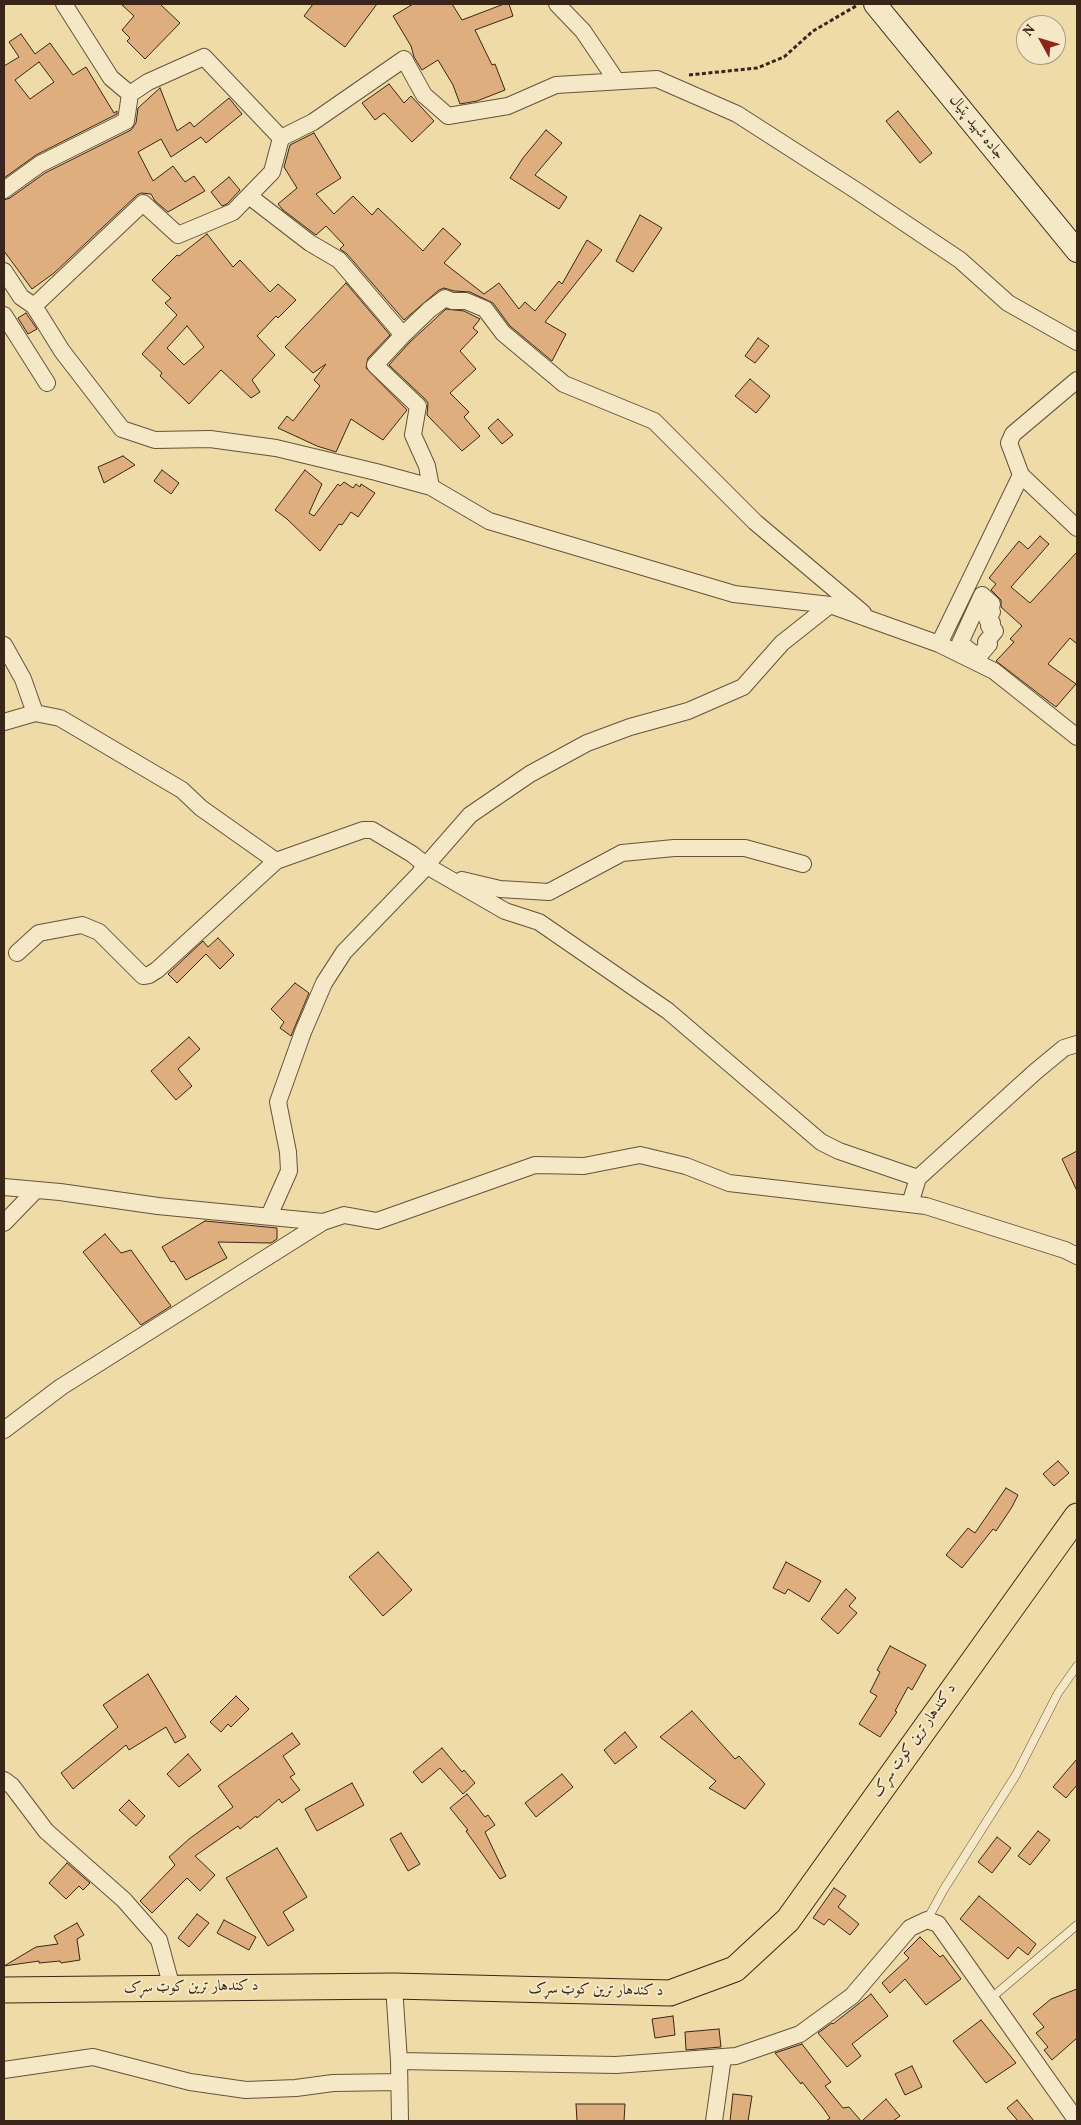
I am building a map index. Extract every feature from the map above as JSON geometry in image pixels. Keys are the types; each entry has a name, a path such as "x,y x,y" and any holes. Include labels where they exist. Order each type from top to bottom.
{"main road":[{"name":"د کندهار ترين کوټ سړک","path":"4,1990 394,1986 670,1993 735,1969 788,1920 1077,1516"}],"street":[{"path":"64,4 111,78 130,94"},
{"path":"557,4 583,31 616,80"},
{"name":"جاده شهید پتیال","path":"875,4 1077,251"},
{"path":"4,190 40,164 126,121 130,94 148,82 204,57 282,138"},
{"path":"34,306 143,203 178,235 233,212 272,172 282,138 314,122 404,59 424,96 448,116 508,106 556,84 656,79 737,114 960,260 1008,303 1077,342"},
{"path":"249,196 310,244 339,260 403,335"},
{"path":"4,271 21,297 34,306 62,351 122,429 155,440 210,439 276,448 431,487 489,520 734,594 830,605 939,644 994,671 1077,737"},
{"path":"431,487 427,466 413,434 418,406 375,364 429,310 445,298 452,301 466,301 485,309 503,333 564,384 654,421 755,522 871,620"},
{"path":"5,318 47,383"},
{"path":"1077,380 1010,438 1009,443 1021,475 1077,528"},
{"path":"939,644 1021,475"},
{"path":"803,864 745,848 674,848 622,853 549,892 500,889 419,870 470,815 530,774 587,743 630,728 688,712 743,687 782,643 830,605"},
{"path":"4,645 23,679 36,713"},
{"path":"4,722 36,713 60,718 182,790 201,808 276,860"},
{"path":"17,953 39,934 82,925 99,932 143,976 149,975 157,970 276,860 363,830 372,830 412,854 427,866 504,911 539,922 668,1011 820,1142 840,1151 918,1178"},
{"path":"269,1216 289,1171 288,1152 278,1102 303,1032 324,984 344,952 427,866"},
{"path":"910,1204 918,1178 1035,1072 1064,1048 1077,1044"},
{"path":"4,1430 61,1387 323,1222 344,1215 377,1221 535,1165 584,1166 640,1154 686,1166 729,1183 926,1206 1065,1250 1077,1256"},
{"path":"4,1187 158,1206 323,1222"},
{"path":"4,1223 36,1190"},
{"path":"4,1780 12,1786 46,1831 124,1900 159,1940 172,1988"},
{"path":"399,2060 616,2064 736,2056 800,2034 852,1996 910,1928 927,1920 938,1924 1076,2121"},
{"path":"394,1986 399,2060 400,2121"},
{"path":"714,2121 723,2056"},
{"path":"4,2070 93,2057 190,2082 246,2090 296,2088 333,2083 399,2082"}],"lane":[{"path":"927,1920 944,1889 1016,1775 1058,1693 1077,1666"},
{"path":"990,1999 1077,1925"}],"path":[{"path":"656,79 757,68 784,57 813,31 859,4"}],"building":[{"path":"121,4 160,4 180,23 145,59 127,41 130,38 122,30 134,16"},
{"path":"313,4 377,4 345,47 304,16"},
{"path":"413,4 452,4 462,20 504,4 509,4 513,16 475,30 492,65 495,64 505,90 477,101 460,104 453,85 438,60 422,70 414,57 411,46 393,16"},
{"path":"21,34 35,54 50,43 73,75 86,67 114,113 117,111 117,114 36,155 4,178 4,66 19,57 9,42","holes":["39,62 54,82 30,99 15,80"]},
{"path":"389,84 404,103 411,96 434,121 412,142 384,113 375,120 362,103"},
{"path":"160,88 177,131 190,122 194,127 229,98 242,114 206,143 201,137 171,157 161,139 138,152 153,181 173,166 185,182 194,176 205,191 168,212 155,201 151,194 141,193 137,195 54,273 32,289 4,251 4,200 10,198 45,173 131,130 136,123 138,108"},
{"path":"898,111 932,153 920,163 886,121"},
{"path":"546,130 562,143 535,175 567,197 559,209 510,178 523,158"},
{"path":"314,133 341,178 316,194 334,214 353,196 372,215 378,208 423,251 443,228 461,244 444,263 484,294 499,283 519,309 525,302 535,311 559,281 562,284 587,240 602,250 545,322 566,334 552,361 510,326 493,303 470,292 444,288 439,290 404,320 347,254 340,249 344,245 326,226 316,235 283,210 278,204 297,188 284,167 290,145"},
{"path":"229,177 240,190 227,204 222,206 211,192"},
{"path":"640,215 662,228 633,272 616,261"},
{"path":"207,234 233,267 240,260 270,292 278,284 296,300 278,318 276,316 257,336 275,355 252,380 260,392 251,398 221,370 189,404 160,376 162,373 142,354 177,315 165,303 171,298 152,280 177,255 179,256","holes":["187,326 204,347 184,365 167,348"]},
{"path":"346,283 390,335 368,358 366,368 407,410 383,440 351,419 336,452 317,446 278,428 287,416 293,421 320,386 314,380 326,364 313,373 285,347"},
{"path":"446,309 464,311 480,319 473,328 478,332 460,351 476,369 450,393 469,412 464,417 480,436 462,451 427,415 428,403 425,399 389,365 410,342"},
{"path":"26,313 37,329 28,334 18,318"},
{"path":"758,338 769,346 755,363 745,356"},
{"path":"750,379 770,396 756,413 735,396"},
{"path":"498,419 513,435 502,444 488,428"},
{"path":"123,456 135,465 104,483 98,467"},
{"path":"162,470 179,483 171,494 154,481"},
{"path":"305,470 322,484 309,513 314,516 338,484 340,486 344,482 353,488 356,484 360,487 361,484 375,493 358,517 351,512 342,525 339,524 320,551 275,510"},
{"path":"1040,536 1049,544 1011,587 1030,603 1077,552 1077,644 1070,638 1048,664 1076,684 1056,707 996,661 1014,642 1010,639 1022,626 1001,607 1001,600 991,590 996,584 989,578 1019,541 1028,549"},
{"path":"218,938 234,955 220,969 206,954 177,983 168,974 203,941 208,947"},
{"path":"295,983 309,993 291,1036 280,1028 284,1022 271,1009"},
{"path":"189,1037 200,1049 178,1069 192,1086 176,1100 151,1071"},
{"path":"1077,1151 1077,1191 1062,1159"},
{"path":"205,1221 277,1228 277,1239 271,1243 218,1242 227,1258 186,1280 174,1261 171,1262 162,1247"},
{"path":"105,1234 121,1253 131,1250 171,1306 141,1325 83,1252"},
{"path":"1058,1461 1069,1473 1054,1486 1043,1474"},
{"path":"1006,1488 1018,1495 1012,1507 996,1531 993,1529 962,1568 946,1555 968,1528 975,1533"},
{"path":"378,1552 412,1590 383,1616 349,1577"},
{"path":"786,1562 821,1581 809,1602 788,1589 785,1594 773,1588"},
{"path":"846,1589 856,1598 849,1606 857,1613 838,1634 821,1619"},
{"path":"890,1646 926,1665 912,1690 908,1687 895,1711 897,1712 880,1737 859,1724 877,1696 870,1692 880,1672 877,1670"},
{"path":"148,1674 186,1737 175,1743 166,1727 129,1750 126,1745 73,1789 61,1773 118,1727 103,1705"},
{"path":"236,1696 249,1709 231,1727 228,1724 221,1732 210,1722"},
{"path":"692,1711 735,1759 739,1756 765,1784 745,1809 709,1788 716,1781 660,1737"},
{"path":"625,1732 637,1747 615,1764 604,1750"},
{"path":"292,1733 300,1744 283,1756 295,1774 290,1777 300,1790 282,1803 279,1799 257,1818 256,1816 240,1829 238,1826 195,1856 215,1875 200,1891 187,1878 152,1913 140,1901 175,1865 169,1857 189,1839 233,1807 218,1786"},
{"path":"442,1748 462,1772 464,1770 475,1783 463,1794 440,1768 422,1783 413,1772"},
{"path":"188,1754 201,1770 179,1787 167,1774"},
{"path":"1077,1759 1077,1785 1066,1798 1053,1787"},
{"path":"562,1774 573,1787 536,1817 525,1803"},
{"path":"352,1783 364,1805 317,1831 305,1809"},
{"path":"467,1794 485,1817 488,1815 495,1825 485,1832 506,1876 500,1879 466,1831 468,1830 450,1808"},
{"path":"129,1800 145,1816 136,1826 119,1810"},
{"path":"1038,1831 1050,1840 1030,1865 1018,1856"},
{"path":"401,1833 420,1864 408,1871 390,1839"},
{"path":"997,1837 1011,1848 992,1873 978,1862"},
{"path":"277,1848 307,1897 283,1912 294,1930 268,1946 226,1878"},
{"path":"67,1863 90,1883 83,1890 79,1886 66,1899 49,1883"},
{"path":"834,1888 846,1896 838,1907 859,1924 850,1935 829,1919 824,1925 813,1918"},
{"path":"979,1896 1036,1944 1028,1955 1018,1947 1008,1959 960,1919"},
{"path":"197,1914 209,1923 189,1947 178,1938"},
{"path":"224,1920 256,1937 249,1950 217,1933"},
{"path":"77,1923 84,1935 77,1939 80,1960 61,1963 60,1961 39,1963 39,1961 4,1966 36,1947 58,1944 54,1936"},
{"path":"920,1937 940,1957 943,1955 961,1979 926,2005 905,1979 890,1993 882,1983 909,1958 904,1953"},
{"path":"1077,1989 1077,2038 1052,2060 1044,2050 1048,2047 1036,2033 1044,2027 1033,2014 1051,1999"},
{"path":"871,1994 888,2016 852,2044 861,2056 847,2067 818,2033 833,2024"},
{"path":"673,2016 675,2035 655,2038 652,2019"},
{"path":"981,2020 1016,2063 986,2083 953,2041"},
{"path":"719,2029 721,2047 686,2050 685,2032"},
{"path":"802,2044 831,2082 825,2086 843,2108 849,2107 861,2121 826,2121 830,2118 823,2108 775,2053"},
{"path":"912,2066 922,2087 905,2095 895,2074"},
{"path":"733,2094 752,2096 748,2121 730,2121"},
{"path":"886,2099 900,2116 893,2121 862,2121"},
{"path":"1017,2100 1034,2121 1018,2121 1007,2108"},
{"path":"576,2104 625,2104 624,2121 577,2121"}]}
